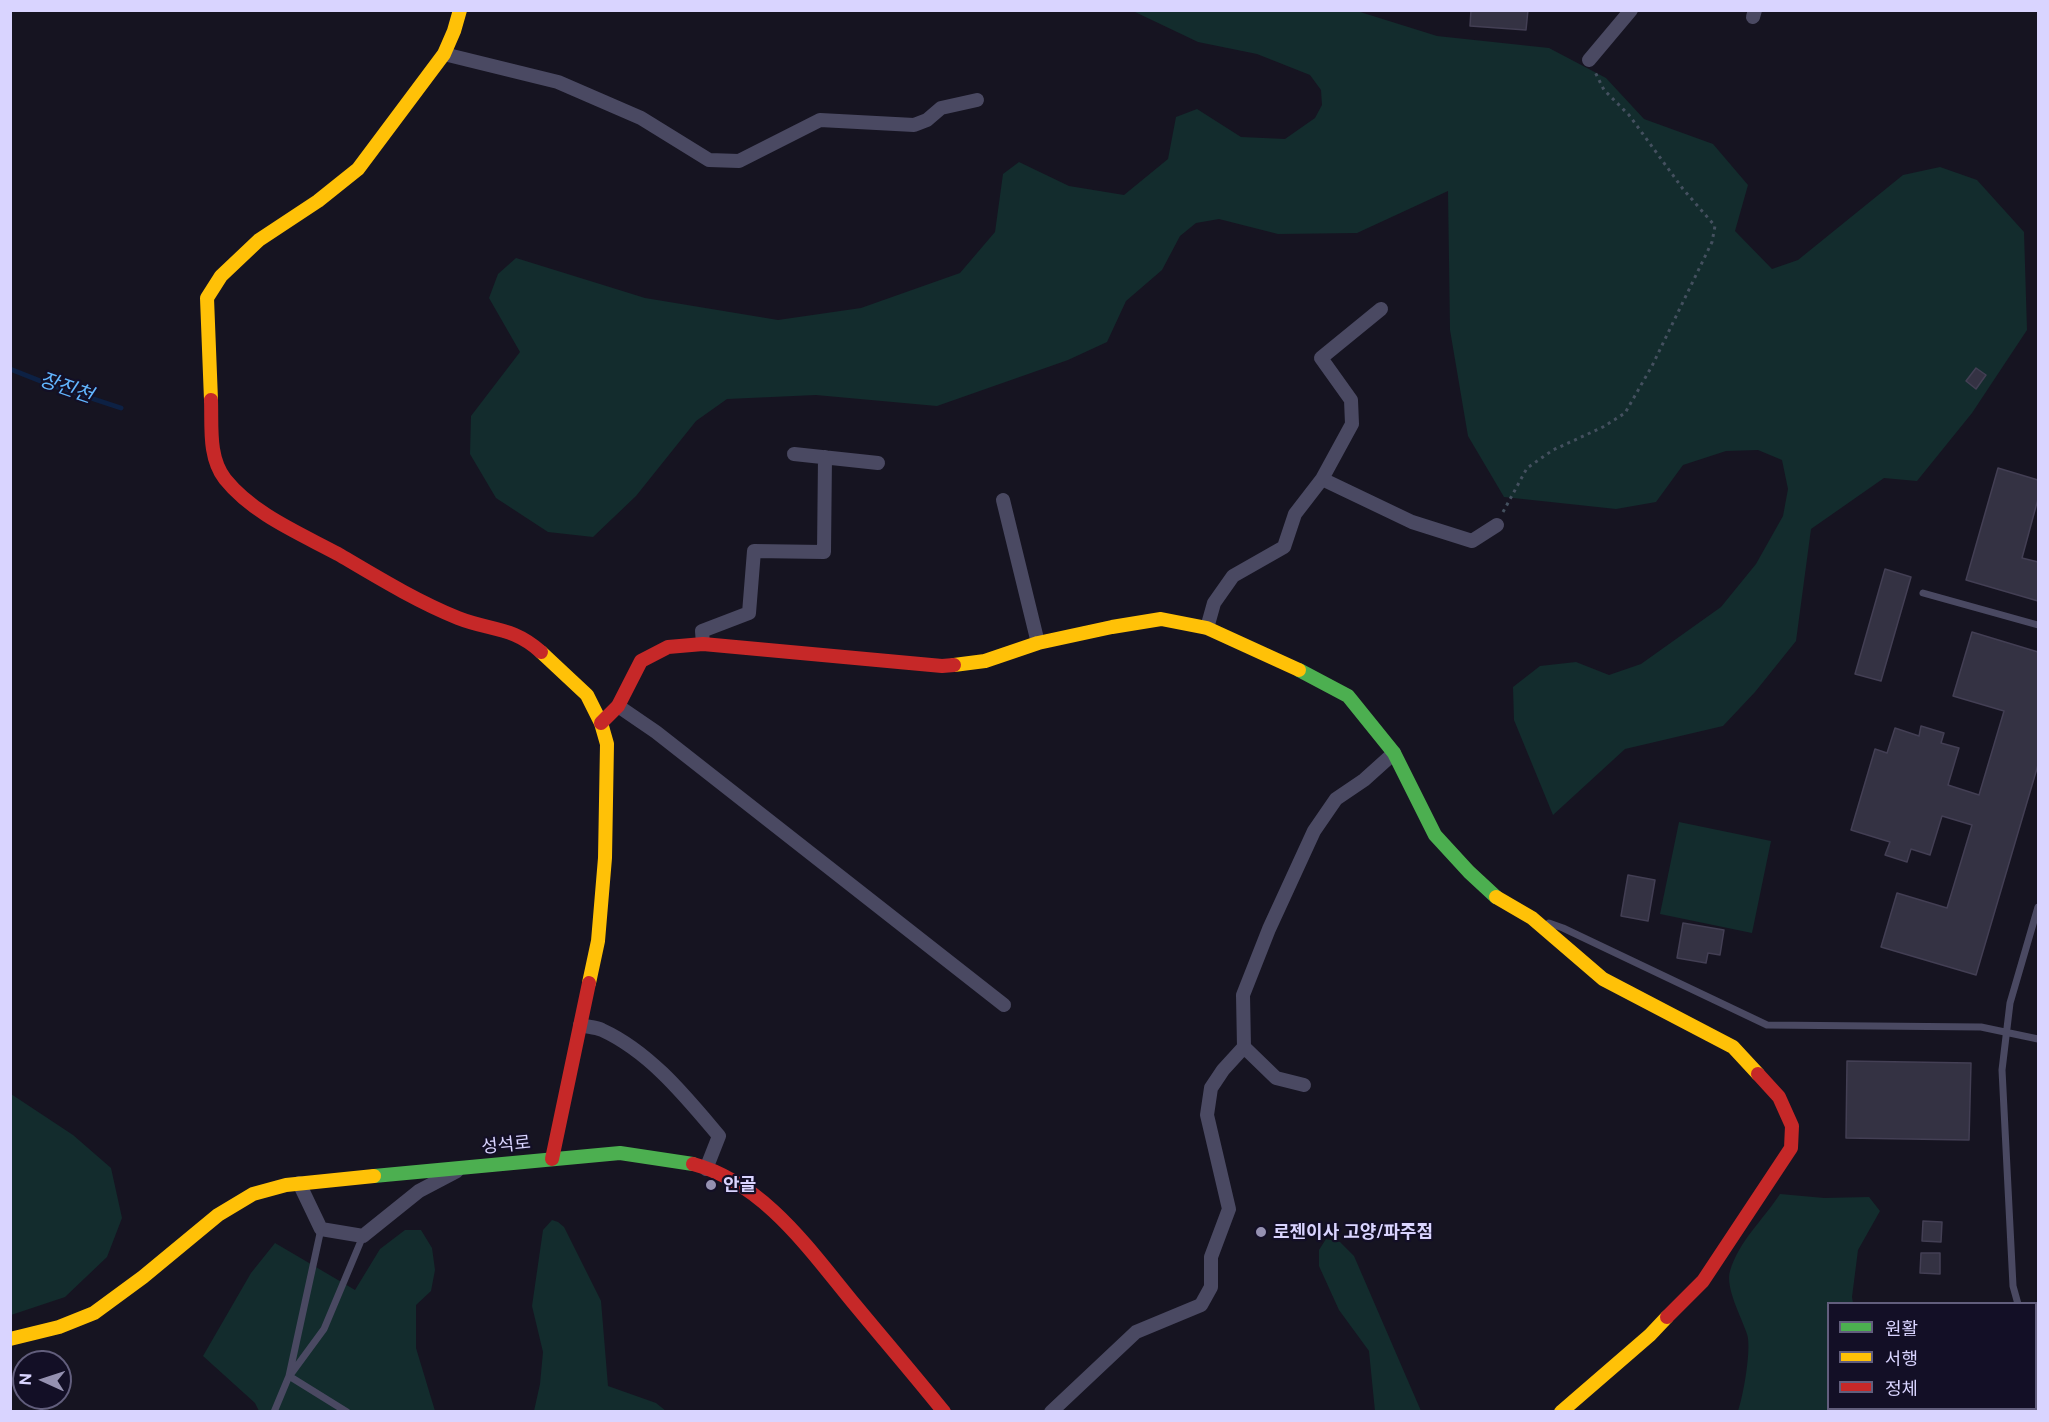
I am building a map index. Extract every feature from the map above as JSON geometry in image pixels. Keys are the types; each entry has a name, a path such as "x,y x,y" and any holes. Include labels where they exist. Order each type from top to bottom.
{"street":[{"path":"460,10 444,54 358,169 318,201 259,240 221,276 207,298 213,455 224,478 256,509 432,607 466,621 509,631 532,644 587,695 601,723 607,744 605,858 598,940 552,1159"},
{"path":"1589,60 1631,10"},
{"path":"444,54 558,82 641,118 709,160 739,161 820,120 914,125 927,120 941,108 977,100"},
{"path":"1208,628 1214,603 1233,576 1284,547 1295,514 1322,479 1352,424 1351,400 1322,358 1381,309"},
{"path":"794,454 878,464"},
{"path":"703,644 702,631 749,613 754,551 824,552 825,457"},
{"path":"1322,479 1413,522 1472,541 1497,525"},
{"path":"1003,500 1038,643"},
{"path":"601,723 618,706 641,661 668,647 703,644 942,666 985,662 1038,643 1161,619 1208,628 1281,661 1348,696 1394,753 1435,835 1469,872 1495,896 1532,918 1603,979 1733,1047 1779,1097 1792,1126 1791,1148 1703,1281 1650,1335 1560,1412"},
{"path":"618,706 656,732 1004,1005"},
{"path":"1051,1412 1136,1332 1201,1305 1211,1287 1211,1257 1229,1209 1207,1115 1210,1088 1244,1047 1243,995 1269,929 1314,831 1336,799 1364,780 1394,753"},
{"path":"580,1025 601,1030 641,1053 691,1103 718,1136 706,1169"},
{"path":"1244,1047 1276,1078 1304,1085"},
{"name":"성석로","path":"10,1340 60,1328 103,1308 201,1227 255,1193 299,1183 620,1153 669,1160 706,1169 717,1172 743,1186 766,1205 810,1251 944,1412"},
{"path":"299,1183 321,1229 363,1236 419,1191 464,1167"}],"lane":[{"path":"1923,593 2038,625"},
{"path":"2017,1302 2013,1286 2001,1070 2010,1003 2038,907"},
{"path":"1532,918 1563,928 1767,1025 1981,1027 2038,1039"},
{"path":"274,1412 289,1376 321,1229"},
{"path":"289,1376 324,1329 363,1236"},
{"path":"289,1376 347,1412"}],"path":[{"path":"1497,525 1527,468 1553,450 1603,427 1625,413 1652,366 1712,242 1714,226 1683,189 1629,115 1604,90 1589,60"}],"green space":[{"path":"1133,11 1357,11 1437,36 1549,48 1606,78 1644,119 1713,144 1748,185 1735,231 1772,269 1798,260 1903,175 1940,167 1977,180 2024,232 2027,330 1972,413 1917,481 1884,478 1811,529 1796,641 1755,692 1723,726 1625,749 1553,815 1514,720 1513,687 1540,666 1576,662 1609,675 1641,664 1721,607 1756,564 1783,516 1788,489 1782,460 1758,450 1726,451 1683,465 1656,502 1616,509 1504,497 1468,436 1450,330 1448,191 1357,233 1278,234 1219,219 1196,223 1180,236 1162,270 1126,301 1107,342 1068,360 937,406 816,395 727,399 696,421 636,496 593,537 548,532 496,498 470,454 471,416 520,352 489,298 498,274 516,258 645,298 778,320 861,308 960,273 995,232 1003,174 1019,162 1069,186 1124,195 1168,159 1176,117 1197,109 1241,137 1285,139 1315,118 1322,105 1321,90 1310,75 1257,54 1198,42"},
{"path":"1679,822 1771,841 1752,933 1660,914"},
{"path":"11,1094 73,1135 111,1168 122,1218 107,1257 65,1297 11,1315"},
{"path":"1780,1194 1824,1198 1869,1197 1880,1211 1858,1250 1853,1302 1827,1302 1827,1410 1883,1411 1738,1411 1746,1372 1748,1341 1729,1278 1734,1260 1745,1240"},
{"path":"552,1220 564,1227 601,1301 608,1386 656,1403 666,1411 534,1411 540,1384 543,1352 532,1306 543,1230"},
{"path":"405,1230 421,1230 432,1248 435,1270 431,1291 416,1305 416,1348 435,1411 259,1411 255,1403 203,1356 251,1273 275,1243 355,1290 380,1249"},
{"path":"1326,1239 1340,1242 1354,1256 1421,1411 1375,1411 1369,1351 1339,1310 1319,1266 1319,1250"}],"building":[{"path":"1471,10 1528,10 1526,30 1470,26"},
{"path":"1976,368 1986,375 1976,389 1966,381"},
{"path":"1998,468 2038,480 2038,499 2022,558 2038,562 2038,601 1966,580"},
{"path":"1885,569 1911,577 1881,681 1855,674"},
{"path":"1972,632 2038,652 2038,765 1976,975 1881,947 1897,893 1947,908 1972,825 1942,816 1930,855 1911,849 1907,862 1885,855 1890,842 1851,830 1875,749 1887,753 1895,728 1919,736 1921,726 1944,733 1941,743 1959,748 1948,785 1979,795 2004,711 1953,696"},
{"path":"1628,875 1655,880 1648,921 1621,916"},
{"path":"1683,923 1724,930 1720,955 1708,953 1706,963 1677,958"},
{"path":"1847,1061 1971,1063 1969,1140 1846,1138"},
{"path":"1923,1221 1942,1222 1941,1242 1922,1241"},
{"path":"1921,1253 1940,1253 1940,1274 1920,1273"}],"waterway":[{"name":"장진천","path":"10,369 121,408"}],"traffic: fast":[{"path":"1299,670 1348,696 1394,753 1435,835 1496,897"},
{"path":"374,1176 620,1153 693,1164"}],"traffic: slow":[{"path":"211,400 207,298 221,276 259,240 318,201 358,169 444,54 460,10"},
{"path":"954,665 985,661 1038,643 1161,619 1207,628 1299,670"},
{"path":"541,652 587,695 601,723 607,744 605,858 598,941 589,983"},
{"path":"1496,897 1532,918 1603,979 1733,1047 1758,1074"},
{"path":"10,1339 59,1327 94,1313 143,1277 218,1215 253,1194 286,1185 374,1176"},
{"path":"1561,1412 1650,1335 1667,1317"}],"traffic: jam":[{"path":"211,400 212,441 216,461 225,479 249,503 277,522 412,596 458,618 511,633 541,652"},
{"path":"601,723 618,706 641,661 668,647 703,644 942,666 954,665"},
{"path":"552,1159 589,983"},
{"path":"1667,1317 1703,1281 1791,1148 1792,1126 1779,1097 1758,1074"},
{"path":"693,1164 719,1173 743,1187 785,1222 944,1412"}],"place":[{"name":"안골","path":"711,1185"},
{"name":"로젠이사 고양/파주점","path":"1261,1232"}]}
